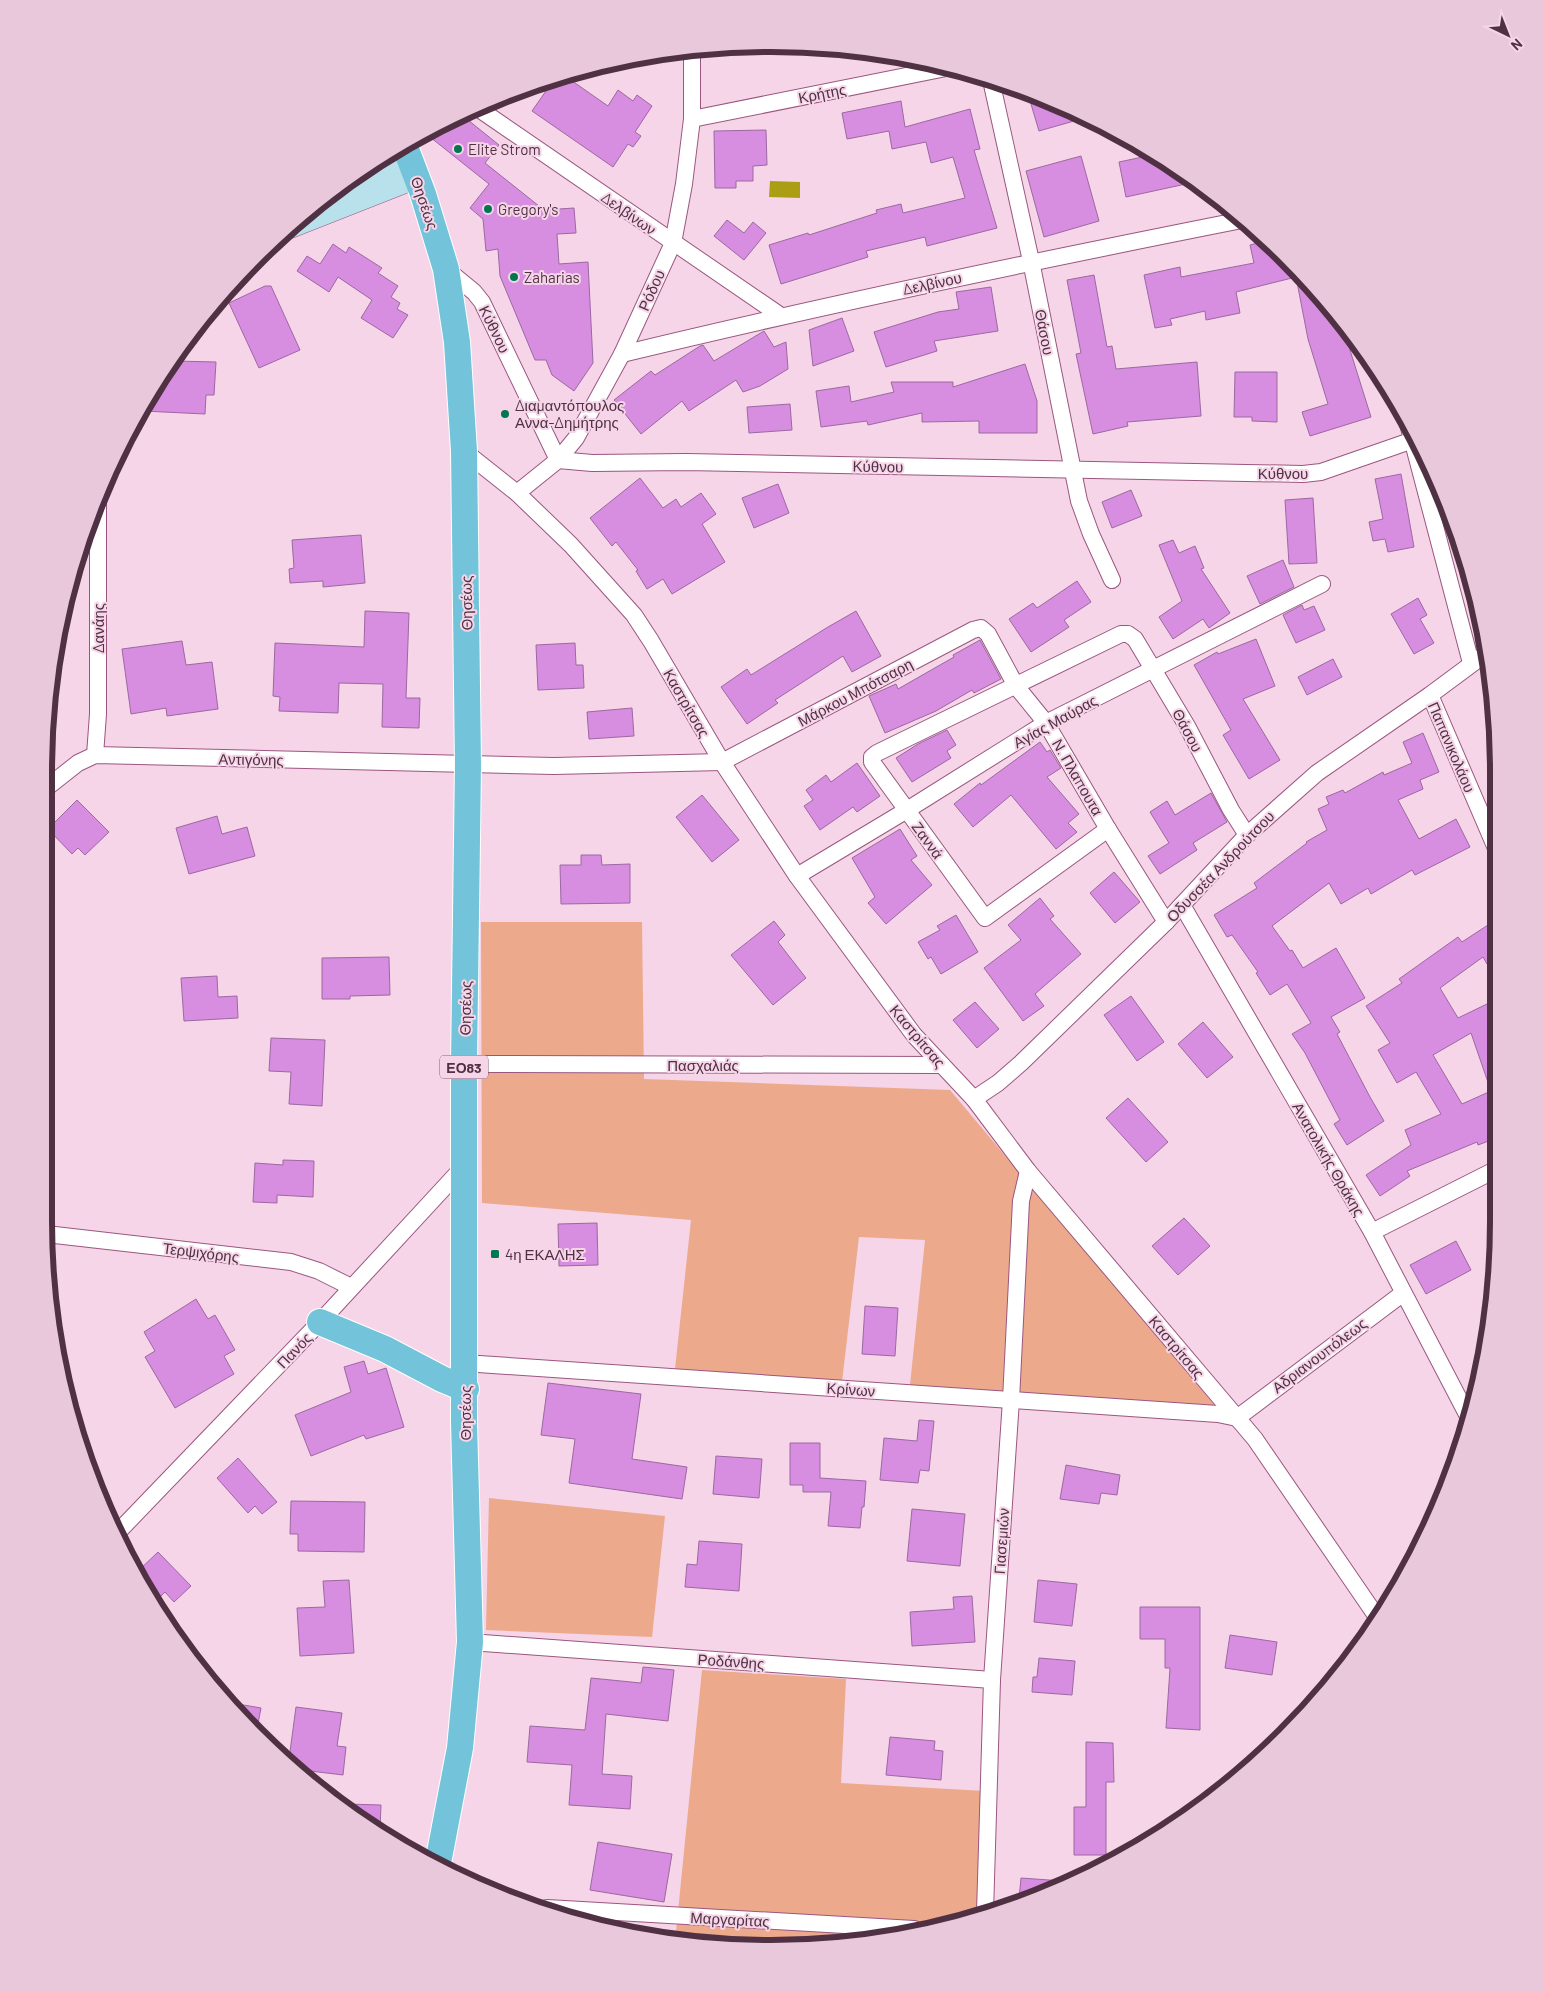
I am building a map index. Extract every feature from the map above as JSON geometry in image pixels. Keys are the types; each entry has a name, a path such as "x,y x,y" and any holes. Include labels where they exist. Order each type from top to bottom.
{"main road":[{"name":"Θησέως","path":"410,159 446,270 457,342 464,451 468,765 464,1064 464,1363 466,1389 464,1422 470,1642 460,1748 439,1858"},
{"path":"320,1322 385,1349 442,1379 466,1389"}],"street":[{"name":"Ρόδου","path":"517,493 558,460 576,438 622,354 672,243 684,184 692,119 692,57"},
{"name":"Κρήτης","path":"692,119 932,71"},
{"name":"Θάσου","path":"993,88 1031,262 1079,501 1090,534 1112,580"},
{"name":"Δελβίνων","path":"484,113 781,316"},
{"path":"377,171 410,159"},
{"path":"332,202 410,159"},
{"name":"Δελβίνου","path":"622,354 781,316 1031,262 1234,222"},
{"name":"Κύθνου","path":"446,270 474,292 482,302 558,460 592,463 686,462 1304,474 1328,470 1410,442"},
{"name":"Καστρίτσας","path":"464,451 517,493 571,545 634,616 651,641 722,762 797,876 914,1035 974,1099 1028,1171 1237,1418 1272,1463 1376,1608"},
{"path":"1423,468 1478,659"},
{"name":"Δανάης","path":"95,755 98,714 98,521"},
{"name":"Αγίας Μαύρας","path":"797,876 1046,723 1322,584"},
{"name":"Μάρκου Μπότσαρη","path":"722,762 973,630 981,628 988,634"},
{"name":"Ν. Πλαπουτα","path":"988,634 1016,686 1046,723 1108,829 1166,922"},
{"name":"Θάσου","path":"1016,686 1121,634 1128,634 1134,639 1188,726 1231,810 1247,835"},
{"name":"Οδυσσέα Ανδρούτσου","path":"974,1099 998,1083 1021,1063 1166,922 1247,835 1317,773 1430,695 1478,659"},
{"name":"Ζαννά","path":"1016,686 877,752 872,757 872,762 985,918 1108,829"},
{"name":"Παπανικολάου","path":"1430,695 1490,834"},
{"name":"Αντιγόνης","path":"52,783 78,763 95,755 554,766 722,762"},
{"name":"Ανατολικής Θράκης","path":"1182,905 1372,1232 1402,1294 1465,1412"},
{"name":"Πασχαλιάς","path":"464,1064 942,1065"},
{"name":"Πανός","path":"122,1528 320,1322 465,1165"},
{"name":"Γιασεμιών","path":"985,1907 992,1680 1011,1400 1021,1201 1028,1171"},
{"path":"1372,1232 1490,1173"},
{"name":"Τερψιχόρης","path":"53,1235 291,1262 318,1271 351,1287"},
{"name":"Αδριανουπόλεως","path":"1237,1418 1402,1294"},
{"name":"Κρίνων","path":"464,1363 1218,1414 1237,1418"},
{"name":"Ροδάνθης","path":"470,1642 992,1680"},
{"name":"Μαργαρίτας","path":"566,1909 893,1929"}],"shaded area":[{"path":"770,181 800,182 800,198 769,197"},
{"path":"481,922 642,922 644,1079 950,1090 1218,1409 910,1385 925,1240 859,1237 842,1382 675,1369 691,1220 482,1203"},
{"path":"489,1498 665,1516 652,1637 486,1630"},
{"path":"702,1670 846,1679 841,1783 985,1791 980,1908 912,1926 819,1938 772,1940 724,1938 670,1932 676,1932"}],"building":[{"path":"572,81 608,106 618,90 633,101 637,95 652,106 635,132 641,136 633,147 628,144 613,167 532,111 548,89"},
{"path":"901,101 905,127 970,109 980,149 974,150 997,228 927,246 925,237 866,251 868,257 781,284 769,245 808,233 809,235 877,213 876,210 901,204 903,213 965,198 953,157 931,163 926,142 892,149 889,131 847,139 842,113"},
{"path":"1030,101 1076,120 1039,131"},
{"path":"468,120 499,145 485,163 544,210 574,208 576,233 557,234 559,264 588,262 593,363 574,391 552,375 546,360 535,360 500,276 498,249 486,251 483,219 470,208 489,184 432,138"},
{"path":"766,130 767,165 753,166 753,181 736,181 736,188 715,188 714,131"},
{"path":"1081,156 1099,221 1044,237 1026,171"},
{"path":"1143,157 1185,184 1126,197 1119,162"},
{"path":"727,220 744,233 753,222 766,233 744,260 714,236"},
{"path":"1258,243 1294,278 1236,292 1240,313 1206,320 1205,311 1170,319 1172,325 1155,328 1144,275 1180,267 1181,277 1254,263 1250,245"},
{"path":"333,244 346,253 349,247 382,268 378,273 398,286 391,297 400,303 397,309 408,315 393,338 361,318 372,300 338,277 329,292 297,271 307,256 320,264"},
{"path":"1094,275 1107,347 1112,346 1116,369 1197,362 1201,416 1127,422 1128,426 1093,434 1076,354 1081,353 1067,280"},
{"path":"1297,281 1349,343 1371,417 1310,436 1302,412 1328,404 1308,339"},
{"path":"265,286 271,286 300,350 259,368 229,303"},
{"path":"991,287 998,331 934,341 937,351 886,367 874,332 938,312 959,309 956,292"},
{"path":"842,318 854,351 813,366 809,330"},
{"path":"764,331 774,347 786,342 788,369 760,386 743,392 736,380 689,411 682,401 641,434 614,400 651,371 655,375 700,346 703,345 714,361"},
{"path":"182,361 216,362 214,395 206,395 205,414 149,411"},
{"path":"1025,364 1037,401 1037,433 979,433 979,421 922,422 922,413 868,425 867,421 821,427 816,391 849,386 851,402 894,392 891,382 953,382 953,387"},
{"path":"1235,372 1277,372 1277,422 1252,421 1252,417 1234,417"},
{"path":"790,404 792,430 749,433 747,407"},
{"path":"1401,474 1414,547 1388,552 1385,539 1373,541 1369,522 1383,519 1375,479"},
{"path":"640,478 663,508 676,499 681,507 701,493 716,514 702,524 725,562 672,594 663,579 647,589 636,571 638,570 616,542 612,546 590,518"},
{"path":"778,484 789,513 754,528 742,498"},
{"path":"1131,490 1142,516 1112,528 1102,502"},
{"path":"1313,498 1317,563 1289,564 1285,500"},
{"path":"361,535 365,583 323,587 323,581 290,583 289,569 294,568 292,540"},
{"path":"1173,540 1179,553 1195,546 1204,568 1201,569 1230,613 1209,628 1203,619 1173,639 1159,617 1182,601 1159,545"},
{"path":"1283,560 1294,587 1260,604 1247,576"},
{"path":"1077,581 1091,602 1064,620 1069,627 1031,652 1009,619 1033,603 1037,608"},
{"path":"1418,598 1427,615 1420,619 1434,643 1414,654 1391,614"},
{"path":"1302,605 1304,610 1314,606 1325,630 1296,643 1283,615"},
{"path":"365,611 409,613 406,698 420,698 419,728 382,727 383,684 339,683 338,713 279,711 280,697 273,696 275,643 364,647"},
{"path":"856,611 881,656 852,672 843,656 775,700 778,703 747,724 721,687 747,669 751,675"},
{"path":"1256,639 1275,686 1243,699 1280,760 1249,779 1223,735 1231,730 1194,665 1217,652 1218,654"},
{"path":"980,640 1001,679 974,693 972,690 936,711 885,733 869,696 896,684 898,689"},
{"path":"182,641 186,665 212,662 218,709 167,716 166,708 131,714 122,649"},
{"path":"575,643 576,665 583,665 584,688 538,690 536,645"},
{"path":"1333,659 1342,677 1307,695 1298,677"},
{"path":"632,708 634,736 589,739 587,712"},
{"path":"947,730 956,745 947,751 951,758 912,782 896,758 918,744"},
{"path":"1423,733 1439,772 1420,780 1423,789 1398,800 1419,839 1456,819 1470,847 1415,875 1412,870 1371,894 1368,888 1341,904 1329,883 1272,926 1290,951 1292,950 1303,968 1336,948 1365,998 1331,1017 1340,1032 1337,1034 1384,1121 1347,1145 1334,1124 1340,1120 1305,1053 1292,1034 1311,1023 1287,984 1270,995 1256,973 1258,972 1232,935 1227,937 1214,915 1257,888 1254,883 1306,842 1327,830 1318,809 1329,804 1326,797 1343,790 1345,793 1383,772 1384,775 1412,763 1403,742"},
{"path":"1040,742 1047,752 1050,750 1061,768 1047,777 1079,814 1068,823 1077,832 1056,849 1011,795 973,827 954,804 980,783 981,785"},
{"path":"857,763 880,796 857,812 853,807 820,830 804,806 813,800 806,790 826,775 831,782"},
{"path":"1211,793 1227,822 1193,843 1197,850 1160,874 1148,856 1169,843 1150,812 1167,801 1175,815"},
{"path":"702,795 739,840 712,862 676,817"},
{"path":"77,800 109,832 85,855 78,848 72,854 52,833 52,825"},
{"path":"217,816 222,834 247,827 255,856 189,874 176,828"},
{"path":"900,829 917,856 911,860 932,885 886,924 868,903 875,897 852,858"},
{"path":"581,855 601,855 602,865 630,864 630,903 561,904 560,865 581,865"},
{"path":"1114,872 1140,902 1115,923 1090,893"},
{"path":"1040,898 1054,916 1050,919 1081,954 1035,994 1044,1006 1023,1021 984,968 1021,940 1008,925"},
{"path":"956,915 978,952 941,974 931,957 928,959 918,942 940,930 937,926"},
{"path":"774,921 785,935 778,942 806,978 773,1005 731,955"},
{"path":"1490,924 1490,962 1487,964 1483,957 1440,988 1458,1018 1489,1003 1490,1004 1490,1088 1471,1033 1433,1055 1462,1104 1490,1091 1490,1140 1478,1145 1477,1142 1407,1171 1410,1176 1380,1196 1366,1175 1411,1145 1405,1130 1441,1114 1416,1072 1397,1083 1378,1050 1390,1043 1366,1006 1402,983 1399,979 1458,937 1462,942"},
{"path":"389,957 390,995 350,996 350,999 322,999 322,958"},
{"path":"217,976 218,997 237,996 238,1018 184,1021 181,978"},
{"path":"1131,996 1164,1042 1137,1061 1104,1015"},
{"path":"975,1002 999,1029 977,1048 953,1020"},
{"path":"1203,1022 1233,1057 1207,1078 1178,1044"},
{"path":"271,1038 325,1040 322,1106 289,1104 291,1072 269,1071"},
{"path":"1128,1098 1168,1142 1146,1162 1106,1118"},
{"path":"283,1160 314,1161 313,1197 277,1195 277,1203 253,1202 255,1163 283,1165"},
{"path":"1184,1218 1210,1246 1178,1275 1152,1246"},
{"path":"597,1223 598,1265 559,1266 558,1224"},
{"path":"1456,1241 1471,1270 1426,1294 1410,1265"},
{"path":"196,1299 208,1319 215,1315 235,1350 224,1356 234,1374 175,1408 145,1357 155,1351 144,1332"},
{"path":"865,1306 898,1308 895,1356 862,1354"},
{"path":"364,1361 368,1374 386,1368 404,1427 366,1439 364,1435 311,1456 295,1415 351,1392 344,1367"},
{"path":"548,1383 641,1394 632,1459 687,1467 682,1499 569,1483 575,1439 541,1435"},
{"path":"919,1420 934,1421 929,1471 920,1470 918,1483 880,1480 884,1438 917,1441"},
{"path":"790,1443 820,1443 820,1478 866,1481 860,1528 828,1526 831,1492 803,1492 803,1485 790,1485"},
{"path":"716,1456 762,1459 759,1498 713,1494"},
{"path":"238,1458 277,1502 262,1514 255,1506 248,1513 217,1478"},
{"path":"1066,1465 1120,1475 1117,1495 1101,1493 1099,1504 1060,1499"},
{"path":"291,1501 365,1502 364,1552 298,1551 298,1534 290,1534"},
{"path":"912,1509 965,1514 960,1566 907,1561"},
{"path":"699,1541 742,1544 739,1591 685,1587 687,1564 697,1565"},
{"path":"158,1552 191,1586 174,1602 165,1592 160,1597 142,1567"},
{"path":"349,1580 354,1653 300,1656 297,1608 325,1607 323,1581"},
{"path":"1038,1580 1077,1584 1072,1626 1034,1622"},
{"path":"972,1596 975,1642 912,1646 910,1612 954,1609 953,1597"},
{"path":"1140,1607 1200,1607 1200,1730 1166,1728 1170,1668 1165,1668 1165,1639 1140,1639"},
{"path":"1230,1635 1277,1642 1272,1675 1225,1668"},
{"path":"1039,1658 1075,1661 1072,1695 1032,1692 1033,1677 1037,1677"},
{"path":"643,1667 674,1670 668,1721 606,1714 602,1774 632,1776 630,1809 569,1805 572,1765 527,1762 530,1726 585,1730 591,1678 641,1683"},
{"path":"240,1704 261,1708 258,1724"},
{"path":"296,1707 342,1713 337,1746 346,1747 343,1775 309,1771 290,1754"},
{"path":"890,1737 935,1741 934,1750 943,1751 941,1780 886,1775"},
{"path":"1086,1742 1113,1743 1114,1782 1106,1782 1106,1855 1074,1855 1074,1807 1086,1807"},
{"path":"353,1804 381,1805 380,1823"},
{"path":"598,1842 672,1854 664,1902 590,1890"},
{"path":"1021,1878 1057,1881 1047,1885 1019,1895"}],"place":[{"name":"Elite Strom","path":"458,149"},
{"name":"Gregory's","path":"488,209"},
{"name":"Zaharias","path":"514,277"},
{"name":"Διαμαντόπουλος Αννα-Δημήτρης","path":"505,414"},
{"name":"4η ΕΚΑΛΗΣ","path":"495,1254"}]}
